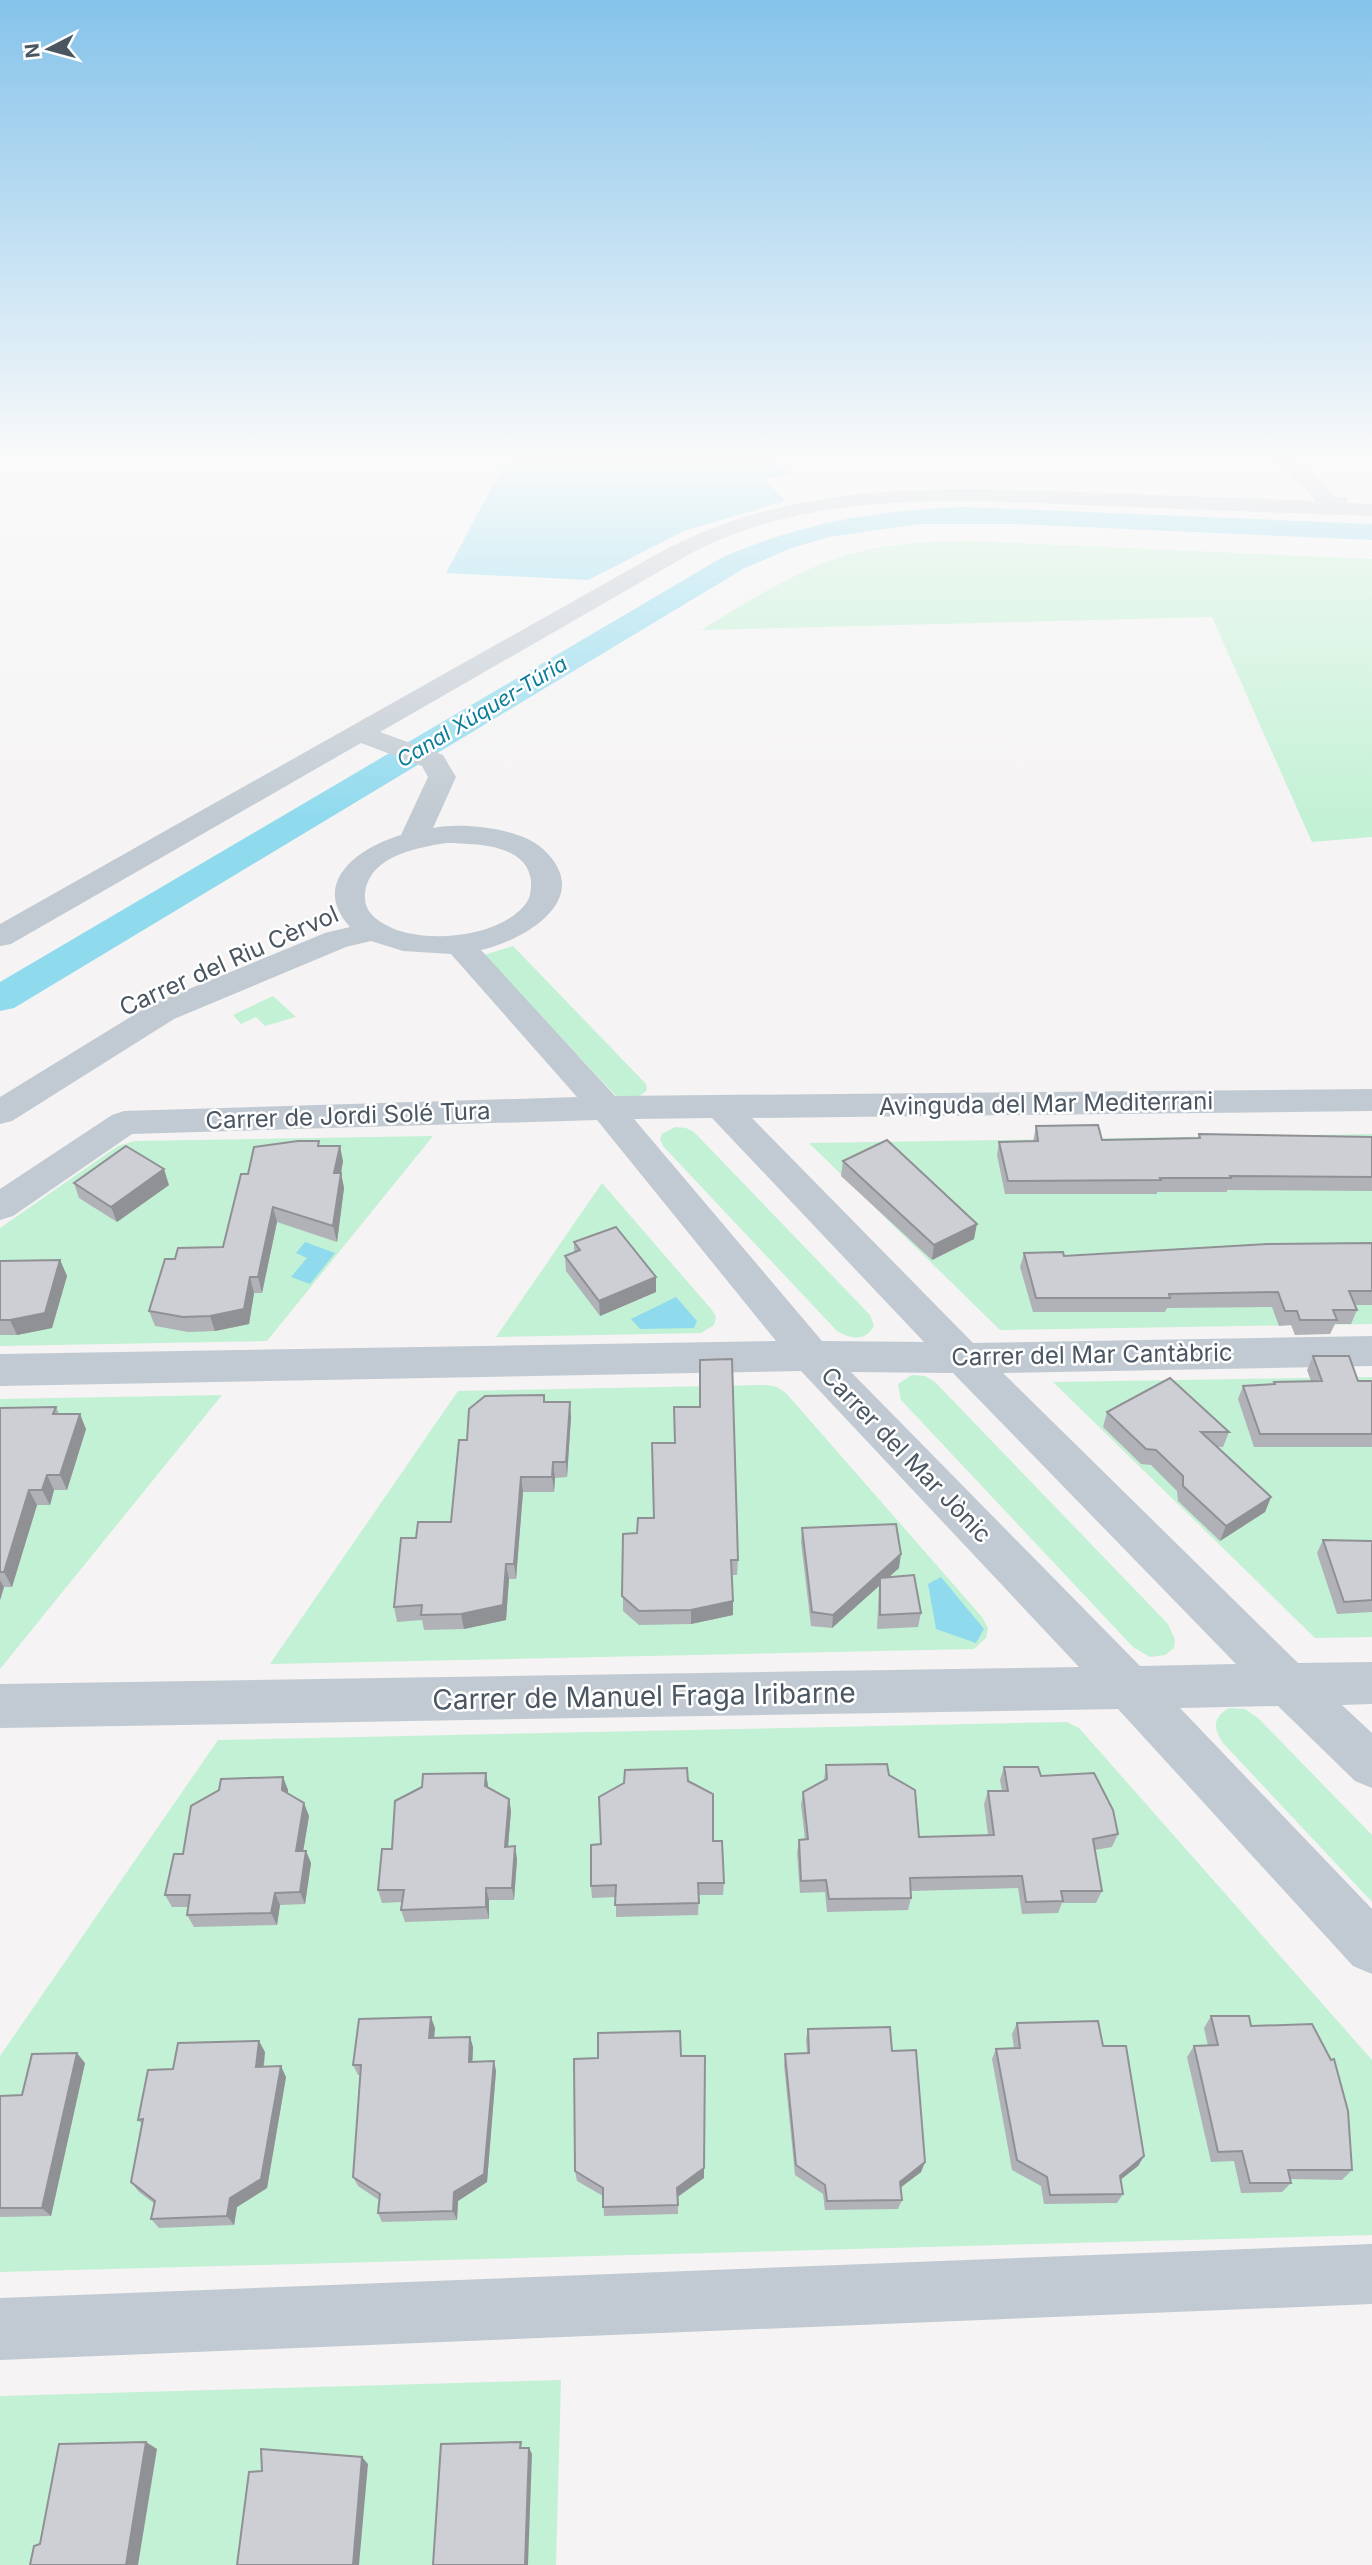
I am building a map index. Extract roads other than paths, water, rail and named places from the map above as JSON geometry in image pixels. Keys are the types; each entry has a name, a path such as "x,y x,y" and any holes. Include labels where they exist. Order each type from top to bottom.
{"street":[{"path":"0,937 369,736 637,579"},
{"path":"369,736 433,761 442,777 414,839"},
{"path":"467,834 507,841 529,853 544,869 547,888 540,907 521,924 493,937 460,945 428,946 409,943 374,931 359,920 351,906 350,890 356,874 370,860 390,848 414,839 467,834"},
{"name":"Carrer del Riu Cèrvol","path":"0,1083 141,996 320,924 351,906"},
{"name":"Carrer del Riu Cèrvol","path":"0,1112 162,1012 336,940 374,931"},
{"name":"Carrer del Mar Jònic","path":"460,945 606,1108 811,1356 1130,1688 1372,1947"},
{"name":"Avinguda del Mar Mediterrani","path":"721,1107 1372,1100"},
{"path":"721,1107 962,1358 1287,1685 1372,1765"},
{"name":"Carrer de Jordi Solé Tura","path":"0,1207 124,1123 721,1107"},
{"name":"Carrer del Mar Cantàbric","path":"0,1370 811,1356 962,1358 1372,1351"},
{"name":"Carrer de Manuel Fraga Iribarne","path":"0,1706 1372,1683"},
{"path":"0,2329 1372,2274"}],"water":[{"path":"305,1242 335,1253 310,1284 291,1277 307,1258 296,1253"},
{"path":"676,1297 697,1321 694,1328 640,1329 631,1319"},
{"path":"941,1577 984,1629 976,1643 936,1629 928,1584"}],"waterway":[{"name":"Canal Xúquer-Túria","path":"0,999 707,579"}]}
